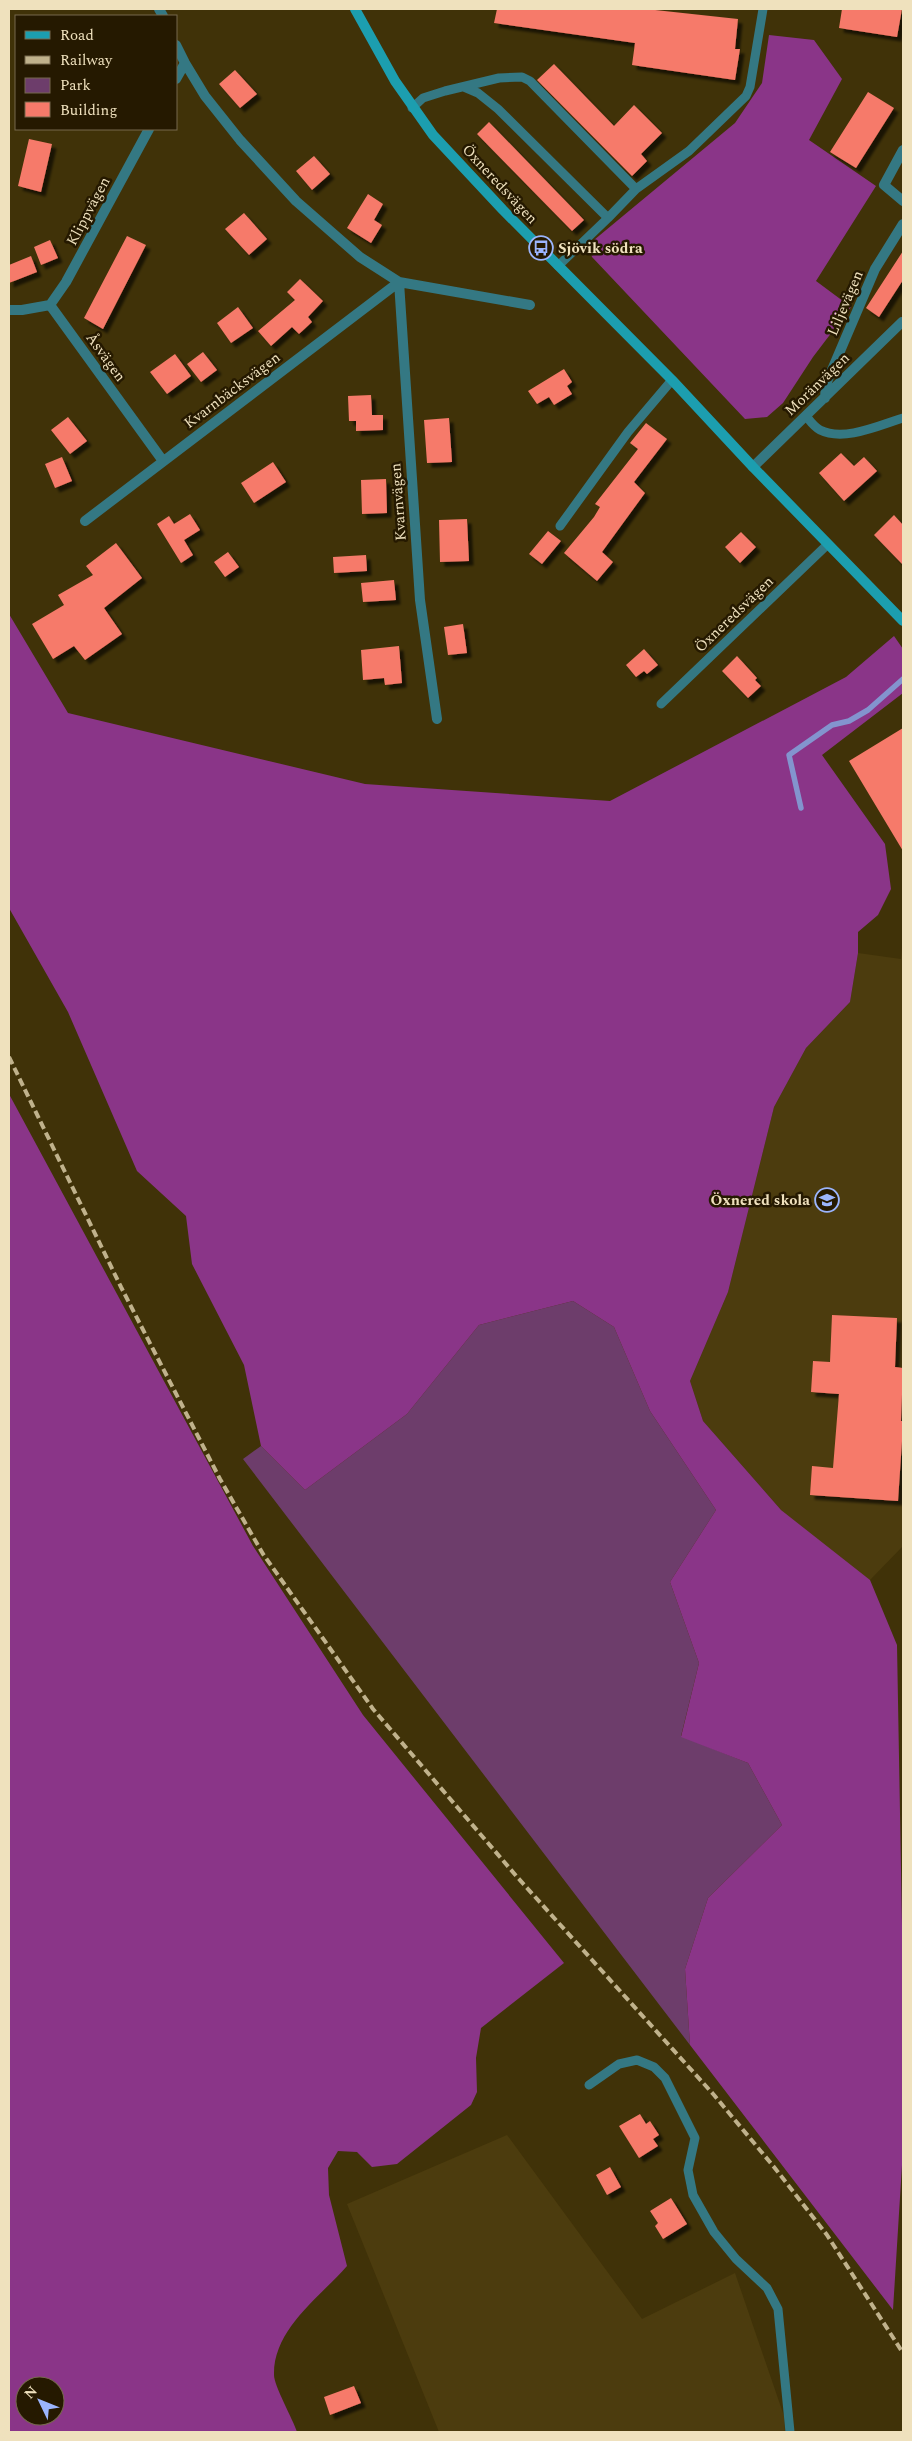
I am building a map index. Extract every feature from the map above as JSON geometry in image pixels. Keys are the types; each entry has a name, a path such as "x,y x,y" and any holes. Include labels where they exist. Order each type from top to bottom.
{"street":[{"name":"Öxneredsvägen","path":"355,9 377,52 412,108 450,153 558,266 672,380 753,467 903,621"},
{"path":"178,50 184,63 206,96 240,140 296,201 360,257 398,282 530,305"},
{"path":"178,74 184,63"},
{"name":"Klippvägen","path":"50,305 66,282 148,130"},
{"path":"903,150 884,185 903,201"},
{"name":"Liljevägen","path":"826,398 826,384 875,270 903,224"},
{"name":"Kvarnbäcksvägen","path":"84,521 398,282"},
{"name":"Kvarnvägen","path":"398,282 420,600 437,719"},
{"path":"9,310 22,310 50,305"},
{"name":"Åsvägen","path":"50,305 163,461"},
{"name":"Moränvägen","path":"753,467 902,322"}],"lane":[{"path":"558,266 636,188 689,151 746,96 750,87 763,9"},
{"path":"412,108 423,98 512,76 530,81 636,188"},
{"path":"464,87 478,93 498,109 608,218"},
{"path":"560,526 628,432 672,380"},
{"path":"806,416 822,431 832,433 846,433 903,418"},
{"name":"Öxneredsvägen","path":"661,704 828,544"},
{"path":"589,2085 619,2064 637,2060 654,2067 665,2078 695,2138 688,2170 693,2195 714,2232 736,2259 767,2288 778,2309 790,2432"}],"shaded area":[{"path":"769,35 814,40 842,79 809,140 876,186 816,281 851,307 813,357 783,403 767,417 745,419 592,257 588,245 735,123 762,83"},
{"path":"9,614 68,713 365,784 610,801 846,677 894,636 903,649 903,693 822,755 885,844 891,889 878,915 858,932 858,953 850,1002 806,1048 774,1107 728,1292 690,1381 703,1421 781,1510 870,1580 897,1645 903,1981 903,2149 893,2310 690,2045 685,1969 708,1898 782,1825 748,1763 681,1737 699,1663 670,1582 716,1510 650,1411 614,1327 573,1301 479,1325 407,1414 305,1490 261,1446 244,1365 192,1264 186,1216 137,1171 68,1012 9,908"},
{"name":"Öxnered skola","path":"903,935 903,1546 870,1580 833,1566 781,1510 703,1421 690,1381 728,1292 774,1107 806,1048 850,1002 858,953 901,959"},
{"path":"9,1094 253,1546 363,1715 564,1963 481,2028 476,2058 477,2092 471,2105 397,2164 372,2167 357,2152 338,2151 328,2168 329,2195 347,2266 300,2315 281,2343 276,2358 275,2380 297,2432 9,2432"},
{"path":"507,2135 642,2319 735,2273 784,2416 785,2432 439,2432 347,2204"}],"green space":[{"path":"573,1301 614,1327 650,1411 716,1510 670,1582 699,1663 681,1736 748,1763 782,1825 708,1898 685,1969 690,2045 243,1459 261,1446 305,1490 407,1414 479,1325"}],"building":[{"path":"497,9 646,9 738,19 735,49 740,49 735,80 632,65 635,43 494,23"},
{"path":"842,9 902,9 897,37 839,28"},
{"path":"554,64 614,126 634,105 662,133 641,154 647,161 632,176 537,80"},
{"path":"235,70 257,94 240,108 219,84"},
{"path":"868,92 894,108 856,168 830,152"},
{"path":"489,122 584,220 572,231 477,134"},
{"path":"29,139 52,144 41,192 18,186"},
{"path":"314,156 330,174 312,190 296,171"},
{"path":"368,194 383,204 374,220 382,225 371,243 347,228"},
{"path":"244,213 267,239 249,255 225,229"},
{"path":"127,236 146,245 103,329 84,318"},
{"path":"50,240 58,258 41,265 34,247"},
{"path":"903,251 903,280 879,317 866,308"},
{"path":"31,256 37,272 9,283 9,265"},
{"path":"300,279 323,301 308,317 312,322 299,334 292,327 271,346 258,331 295,300 287,292"},
{"path":"238,307 253,328 231,343 217,323"},
{"path":"203,352 217,370 201,382 187,364"},
{"path":"175,354 191,376 167,394 150,372"},
{"path":"564,369 572,382 567,386 572,394 554,405 549,397 537,404 528,391"},
{"path":"371,395 372,415 383,415 383,430 356,431 356,421 349,421 348,396"},
{"path":"68,417 87,441 70,454 51,430"},
{"path":"449,418 452,462 427,463 424,420"},
{"path":"646,423 667,439 634,482 645,493 602,552 613,562 597,581 564,553 594,517 600,507 595,504 638,449 630,443"},
{"path":"841,453 854,466 864,457 877,471 844,501 819,473"},
{"path":"62,457 72,481 55,488 45,464"},
{"path":"273,462 286,482 254,503 241,483"},
{"path":"386,479 387,513 362,514 361,480"},
{"path":"190,514 200,530 184,540 193,555 181,563 157,524 169,516 174,524"},
{"path":"894,515 903,525 903,565 874,535"},
{"path":"467,519 469,561 440,562 439,520"},
{"path":"548,531 561,541 542,564 529,554"},
{"path":"741,532 756,547 740,563 725,547"},
{"path":"116,543 142,578 104,608 122,634 85,660 74,646 53,659 32,624 64,605 58,595 93,575 86,566"},
{"path":"228,552 239,567 225,577 214,562"},
{"path":"366,555 367,571 334,573 333,557"},
{"path":"394,580 396,600 363,602 361,583"},
{"path":"463,624 467,653 448,655 444,627"},
{"path":"399,646 402,683 385,685 384,678 363,680 361,650"},
{"path":"644,649 658,665 647,674 644,671 636,677 626,665"},
{"path":"737,656 757,678 755,680 761,686 748,698 722,671"},
{"path":"903,728 903,851 849,761"},
{"path":"832,1315 897,1318 895,1367 903,1368 901,1421 903,1421 903,1426 898,1501 810,1495 812,1466 833,1468 839,1394 811,1392 813,1361 830,1362"},
{"path":"640,2114 646,2124 650,2121 659,2135 653,2139 658,2146 639,2158 619,2126"},
{"path":"610,2167 621,2187 607,2195 596,2175"},
{"path":"671,2198 687,2224 663,2239 655,2226 658,2223 650,2211"},
{"path":"354,2386 361,2403 330,2415 324,2397"}],"waterway":[{"path":"801,808 789,755 832,725 849,721 868,710 903,679"}],"railway":[{"path":"9,1057 121,1287 220,1479 263,1554 373,1709 518,1878 714,2095 774,2167 827,2235 903,2353"}],"place":[{"name":"Sjövik södra","path":"541,248"},
{"name":"Öxnered skola","path":"827,1200"}]}
